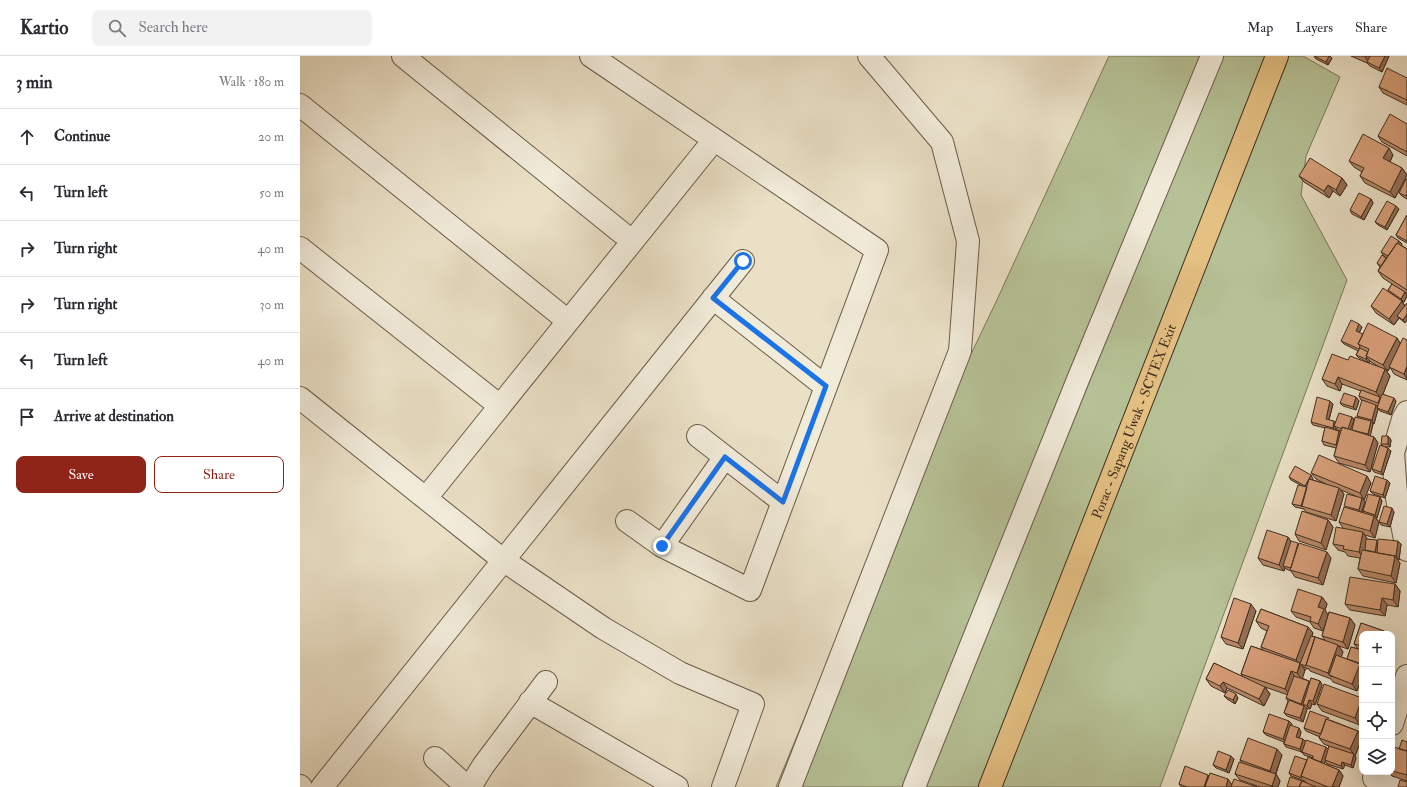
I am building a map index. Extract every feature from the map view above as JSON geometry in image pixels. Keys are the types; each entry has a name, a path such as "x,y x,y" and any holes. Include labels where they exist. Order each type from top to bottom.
{"main road":[{"name":"Porac - Sapang Uwak - SCTEX Exit","path":"990,787 1277,56"}],"street":[{"path":"403,56 622,232"},
{"path":"591,56 877,250 750,590 662,546 627,522"},
{"path":"790,787 960,351 968,241 942,142 869,56"},
{"path":"914,787 1076,385 1212,56"},
{"path":"300,105 568,321"},
{"path":"426,498 714,140"},
{"path":"300,248 500,406"},
{"path":"322,787 743,261"},
{"path":"713,298 826,386"},
{"path":"301,401 503,560 603,628 680,673 753,704 723,787"},
{"path":"1405,415 1393,453 1396,493 1404,515 1407,550"},
{"path":"698,436 783,502"},
{"path":"662,546 725,457"},
{"path":"1395,709 1407,676"},
{"path":"1312,679 1359,697"},
{"path":"435,758 468,787 546,682"},
{"path":"530,702 677,787"},
{"path":"1374,779 1407,786"}],"green space":[{"path":"1109,56 1303,56 1340,77 1306,156 1301,195 1347,280 1160,787 776,787 854,598 995,304"}],"building":[{"path":"1314,56 1329,56 1326,62"},
{"path":"1370,56 1385,56 1379,68 1367,62"},
{"path":"1387,68 1407,78 1407,100 1379,87"},
{"path":"1390,114 1407,124 1407,152 1378,136"},
{"path":"1363,134 1389,148 1383,158 1402,168 1390,192 1360,176 1364,168 1349,161"},
{"path":"1310,158 1342,178 1336,190 1328,185 1324,191 1299,176"},
{"path":"1406,179 1407,194 1406,196 1399,193"},
{"path":"1359,193 1371,199 1361,217 1350,210"},
{"path":"1387,201 1396,206 1385,227 1375,222"},
{"path":"1407,215 1407,241 1396,235"},
{"path":"1391,236 1399,241 1388,256 1381,252"},
{"path":"1397,243 1407,249 1407,290 1378,271"},
{"path":"1382,255 1386,258 1381,266 1377,263"},
{"path":"1392,284 1405,292 1401,299 1388,290"},
{"path":"1383,288 1402,301 1389,319 1371,306"},
{"path":"1407,303 1407,314 1403,320 1397,316"},
{"path":"1351,320 1359,324 1356,331 1363,334 1358,344 1360,346 1359,349 1341,341"},
{"path":"1368,323 1397,338 1383,365 1366,356 1369,349 1358,344"},
{"path":"1403,338 1407,340 1407,366 1404,374 1389,367"},
{"path":"1360,348 1368,352 1366,359 1356,355"},
{"path":"1332,354 1348,360 1350,356 1385,369 1376,392 1338,377 1335,384 1322,379"},
{"path":"1361,390 1380,397 1378,403 1359,396"},
{"path":"1344,393 1356,397 1353,407 1340,403"},
{"path":"1382,394 1394,398 1388,412 1377,408"},
{"path":"1317,397 1330,401 1326,419 1334,421 1333,428 1311,422"},
{"path":"1362,400 1376,405 1372,420 1357,416"},
{"path":"1339,413 1352,417 1348,429 1342,427 1342,429 1334,426"},
{"path":"1355,417 1371,421 1368,434 1352,430"},
{"path":"1325,427 1339,431 1336,445 1322,441"},
{"path":"1342,427 1374,437 1365,465 1334,456"},
{"path":"1382,436 1388,436 1388,444 1381,444"},
{"path":"1380,445 1388,448 1381,472 1372,469"},
{"path":"1319,455 1367,476 1360,493 1311,473"},
{"path":"1295,466 1311,475 1305,486 1289,477"},
{"path":"1375,476 1387,480 1383,495 1370,491"},
{"path":"1309,479 1339,488 1331,515 1301,506"},
{"path":"1298,485 1307,487 1302,506 1292,504"},
{"path":"1347,494 1362,498 1359,510 1344,506"},
{"path":"1368,494 1380,497 1375,515 1363,511"},
{"path":"1384,506 1392,508 1387,524 1379,522"},
{"path":"1344,507 1374,516 1370,531 1339,522"},
{"path":"1302,511 1328,520 1321,543 1295,534"},
{"path":"1336,527 1363,532 1359,552 1343,549 1344,546 1333,544"},
{"path":"1267,530 1288,537 1279,565 1258,558"},
{"path":"1366,539 1377,540 1375,552 1365,550"},
{"path":"1378,539 1398,541 1396,556 1377,553"},
{"path":"1291,541 1298,543 1291,568 1283,566"},
{"path":"1299,543 1327,552 1318,578 1290,570"},
{"path":"1362,550 1395,556 1391,576 1358,569"},
{"path":"1350,577 1395,584 1393,600 1382,598 1380,610 1345,604"},
{"path":"1298,589 1322,597 1318,607 1324,609 1318,624 1310,621 1311,617 1291,611"},
{"path":"1234,598 1251,604 1238,643 1221,637"},
{"path":"1261,609 1308,627 1296,660 1261,647 1269,626 1256,621"},
{"path":"1329,612 1350,618 1343,642 1322,636"},
{"path":"1361,623 1384,631 1359,631 1359,645 1354,644"},
{"path":"1311,636 1315,637 1306,666 1300,664"},
{"path":"1315,637 1338,645 1328,673 1306,665"},
{"path":"1251,646 1300,663 1297,673 1291,671 1285,689 1241,674"},
{"path":"1351,647 1359,649 1359,663 1347,659"},
{"path":"1336,655 1359,664 1352,684 1329,675"},
{"path":"1214,663 1265,687 1259,699 1223,682 1220,686 1206,679"},
{"path":"1294,676 1309,681 1301,704 1286,698"},
{"path":"1311,678 1320,681 1313,701 1309,700 1307,706 1303,704"},
{"path":"1324,684 1359,697 1359,707 1355,718 1317,704"},
{"path":"1228,690 1236,694 1233,700 1224,696"},
{"path":"1289,700 1304,706 1300,718 1284,713"},
{"path":"1310,711 1329,718 1326,719 1321,734 1304,728"},
{"path":"1269,714 1289,721 1283,739 1263,732"},
{"path":"1326,719 1358,731 1350,749 1319,738"},
{"path":"1290,725 1299,728 1296,737 1303,739 1300,749 1284,744"},
{"path":"1248,738 1277,749 1270,771 1240,760"},
{"path":"1306,740 1326,747 1321,762 1313,759 1313,756 1302,752"},
{"path":"1402,740 1407,742 1407,751 1399,749"},
{"path":"1329,746 1354,754 1351,765 1342,762 1341,766 1325,760"},
{"path":"1395,747 1407,751 1407,775 1395,772"},
{"path":"1218,751 1231,756 1226,770 1213,765"},
{"path":"1295,756 1307,760 1301,776 1302,778 1289,773"},
{"path":"1308,757 1339,770 1332,787 1328,787 1301,776"},
{"path":"1239,762 1276,774 1272,786 1235,774"},
{"path":"1185,766 1208,775 1204,787 1187,787 1179,784"},
{"path":"1210,773 1228,779 1226,787 1205,787"},
{"path":"1290,777 1302,781 1299,787 1287,787"},
{"path":"1234,779 1257,787 1231,787"},
{"path":"1400,780 1407,782 1407,787 1398,787"},
{"path":"1302,781 1316,787 1299,787"}],"route":[{"path":"662,546 725,457 783,502 826,386 713,298 743,261"}]}
